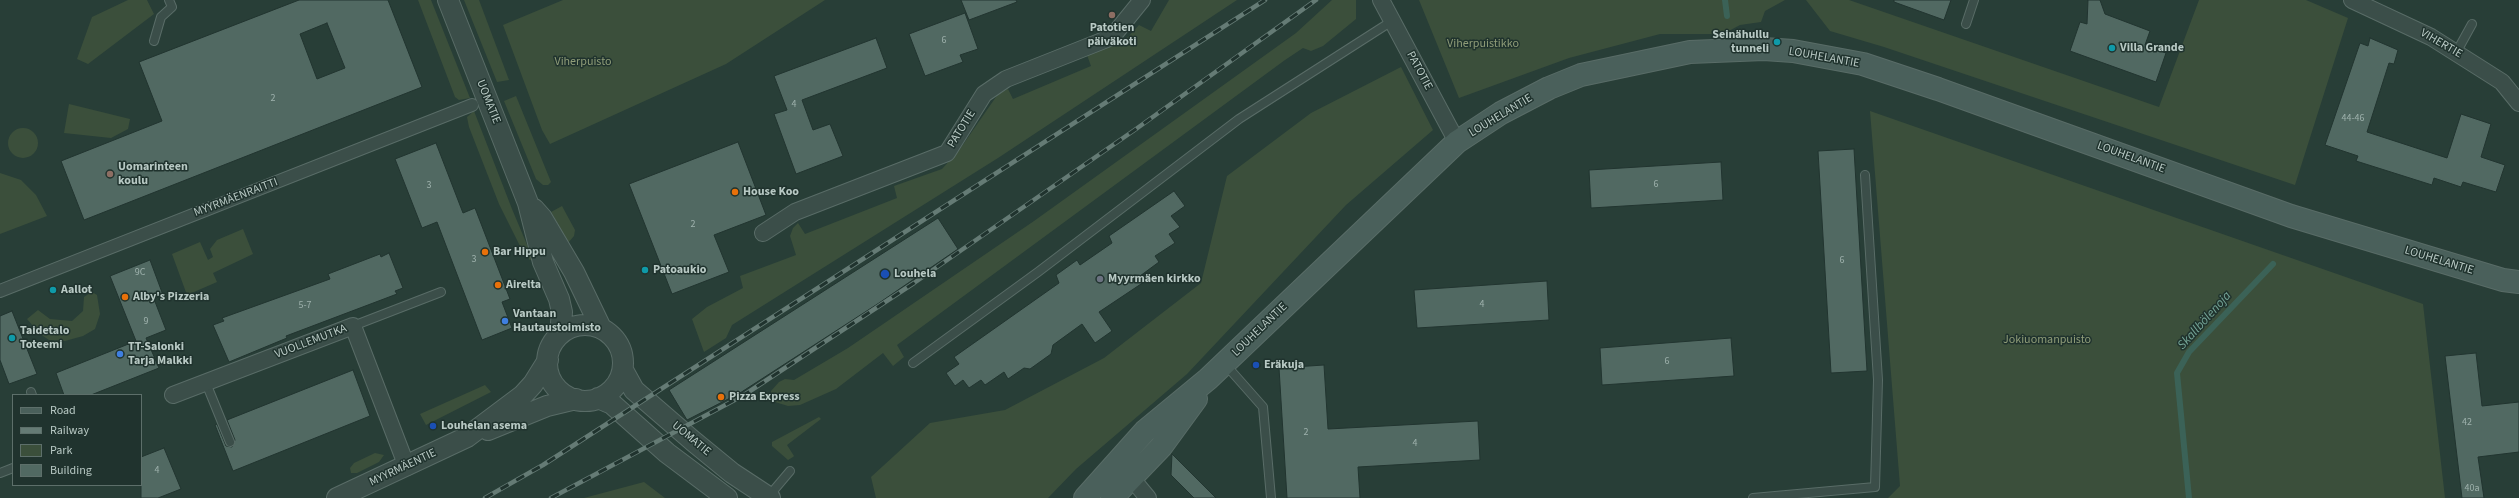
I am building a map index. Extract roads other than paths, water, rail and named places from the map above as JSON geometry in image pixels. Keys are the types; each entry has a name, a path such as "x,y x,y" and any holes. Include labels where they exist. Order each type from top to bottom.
{"main road":[{"name":"LOUHELANTIE","path":"1085,498 1117,460 1145,431 1208,380 1457,142 1501,113 1549,88 1581,75 1690,52 1764,49 1793,51 1831,57 1886,72 1938,89 2291,216 2503,280 2519,282"},
{"name":"LOUHELANTIE","path":"1112,498 1132,479 1161,447 1208,380"}],"street":[{"name":"UOMATIE","path":"448,0 528,204 544,262 561,305 560,334"},
{"name":"PATOTIE","path":"763,233 795,212 947,153 984,94 1006,79 1112,37 1142,0"},
{"name":"PATOTIE","path":"1381,0 1457,142"},
{"name":"VIHERTIE","path":"2352,0 2431,37 2502,82 2519,103"},
{"name":"MYYRMÄENRAITTI","path":"0,291 472,105"},
{"name":"UOMATIE","path":"528,204 542,218 570,266 601,328"},
{"path":"582,325 601,328 612,335 619,346 623,357 623,370 614,387 598,398 576,399 564,394 555,386 548,372 548,360 552,346 560,334 571,327 582,325"},
{"name":"VUOLLEMUTKA","path":"173,395 353,326 408,466"},
{"name":"MYYRMÄENTIE","path":"467,437 522,395 536,380 548,360"},
{"name":"UOMATIE","path":"623,370 634,390 732,473 768,498"},
{"name":"UOMATIE","path":"598,398 612,404 667,453 727,498"},
{"name":"MYYRMÄENTIE","path":"338,498 467,437 547,406 576,399"},
{"path":"1117,460 1148,498"}],"lane":[{"path":"1966,24 1974,0"},
{"path":"154,40 161,17 170,4"},
{"path":"913,363 1038,272 1239,119 1392,21"},
{"path":"2456,53 2472,24"},
{"path":"1753,498 1875,487 1878,380 1865,175"},
{"path":"353,326 441,292"},
{"path":"1225,364 1263,407 1271,498"},
{"path":"206,383 230,442"},
{"path":"0,473 12,468"},
{"path":"768,498 790,471"}],"waterway":[{"path":"1725,0 1727,16"},
{"name":"Skallbölenoja","path":"2189,498 2177,373 2189,352 2273,264"}],"railway":[{"path":"485,498 543,465 1265,0"},
{"path":"551,498 744,395 914,283 1136,129 1316,0"}],"place":[{"name":"Patotien päiväkoti","path":"1112,15"},
{"name":"Seinähullu tunneli","path":"1777,42"},
{"name":"Villa Grande","path":"2112,48"},
{"name":"Uomarinteen koulu","path":"110,174"},
{"name":"House Koo","path":"735,192"},
{"name":"Bar Hippu","path":"485,252"},
{"name":"Patoaukio","path":"645,270"},
{"name":"Louhela","path":"885,274"},
{"name":"Myyrmäen kirkko","path":"1100,279"},
{"name":"Airelta","path":"498,285"},
{"name":"Aallot","path":"53,290"},
{"name":"Alby's Pizzeria","path":"125,297"},
{"name":"Vantaan Hautaustoimisto","path":"505,321"},
{"name":"Taidetalo Toteemi","path":"12,338"},
{"name":"TT-Salonki Tarja Malkki","path":"120,354"},
{"name":"Eräkuja","path":"1256,365"},
{"name":"Pizza Express","path":"721,397"},
{"name":"Louhelan asema","path":"433,426"}],"park label":[{"name":"Viherpuistikko","path":"1483,44"},
{"name":"Viherpuisto","path":"583,62"},
{"name":"Jokiuomanpuisto","path":"2047,340"}]}
